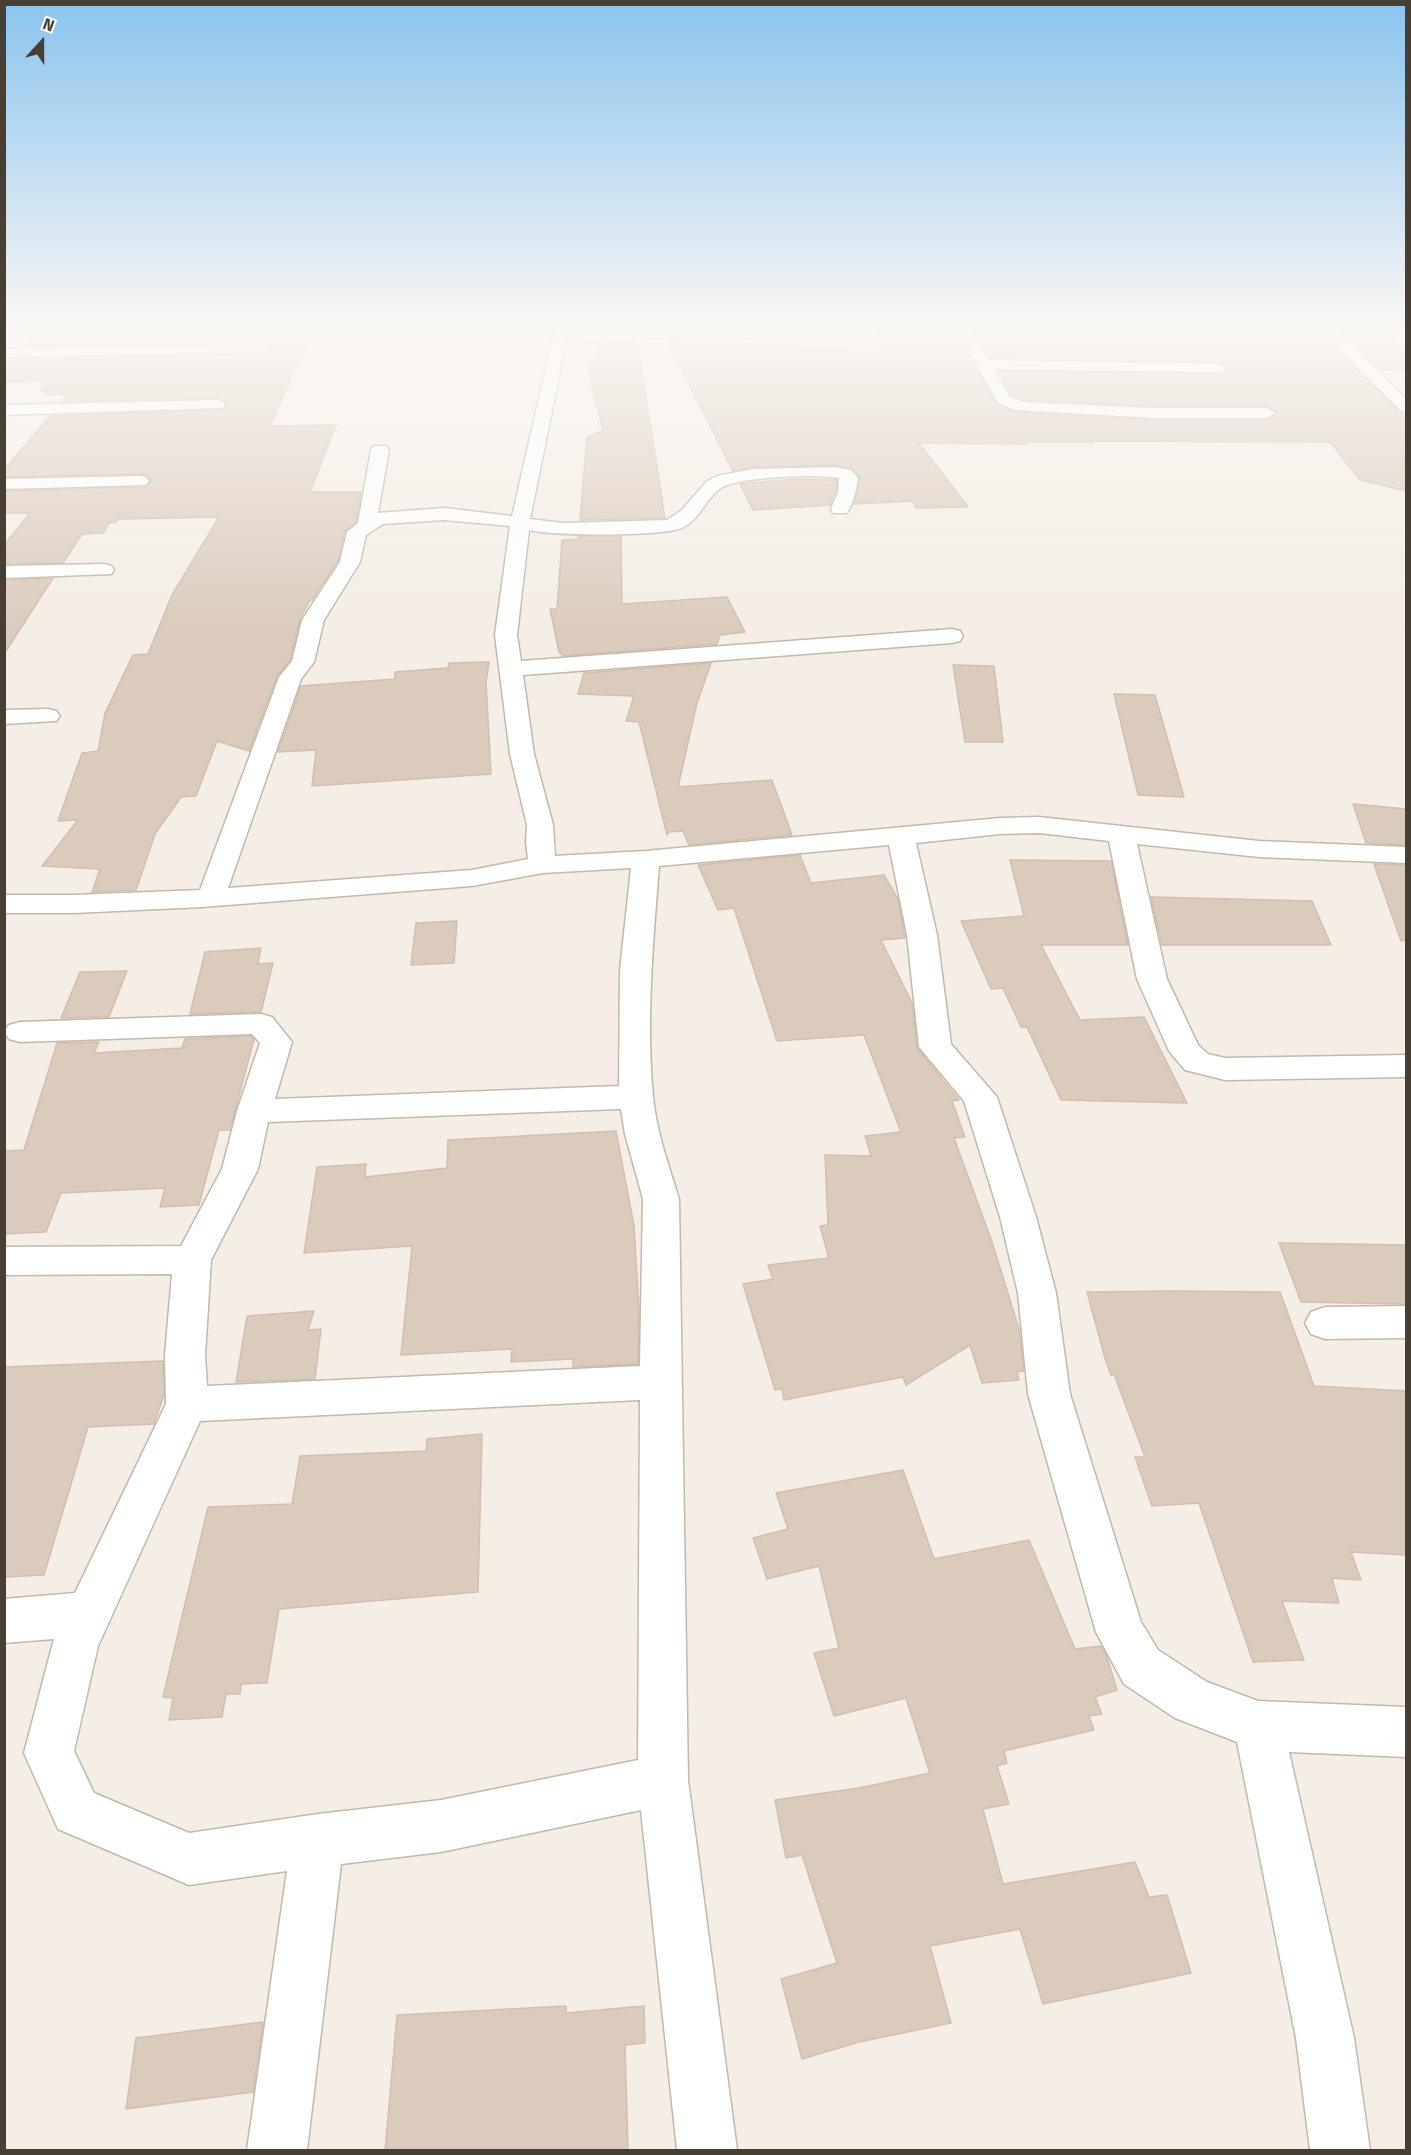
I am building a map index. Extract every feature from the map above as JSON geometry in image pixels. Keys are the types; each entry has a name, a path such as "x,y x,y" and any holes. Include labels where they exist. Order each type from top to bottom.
{"street":[{"path":"540,429 520,524 506,635 522,754 540,825 539,842 543,865"},
{"path":"367,524 380,450"},
{"path":"211,897 290,677 303,662 313,620 350,562 357,532 367,524 389,518 444,514 590,530 670,526 682,523 712,486 723,480 757,474 836,472 844,474 849,478 847,492 840,508"},
{"path":"4,484 140,481"},
{"path":"4,573 104,570"},
{"path":"510,669 952,636"},
{"path":"4,717 48,716"},
{"path":"4,904 74,904 211,897 471,878 543,865 646,859 1000,826 1039,825 1259,849 1407,855"},
{"path":"1121,834 1152,979 1185,1051 1197,1062 1225,1069 1407,1066"},
{"path":"902,836 922,934 935,1047 980,1097 987,1119 1018,1218 1037,1293 1049,1394 1120,1632 1141,1667 1192,1701 1258,1726 1407,1732"},
{"path":"646,859 635,970 636,1097 642,1134 661,1199 663,1780 707,2151"},
{"path":"20,1032 261,1024 276,1042 254,1111 240,1169 192,1260 185,1355 187,1404 75,1645 49,1753 76,1811 189,1859 318,1840 441,1826 663,1780"},
{"path":"254,1111 636,1097"},
{"path":"4,1261 192,1260"},
{"path":"1325,1323 1407,1322"},
{"path":"187,1404 660,1382"},
{"path":"4,1621 88,1614"},
{"path":"1258,1726 1325,2038 1340,2151"},
{"path":"277,2151 318,1840"}],"building":[{"path":"39,429 335,429 310,492 361,492 356,522 345,531 338,561 310,600 300,619 290,660 277,676 249,751 217,741 196,796 181,797 155,834 136,890 92,892 100,869 42,866 78,820 58,821 82,753 98,751 105,713 133,655 148,654 172,595 219,517 119,519 109,523 103,533 82,534 63,563 4,564 4,545 30,513 4,513 4,491 146,487 151,481 148,476 140,474 4,477 4,470"},
{"path":"651,429 665,518 580,520 587,438 603,430"},
{"path":"711,429 1407,429 1407,491 1360,480 1330,442 919,443 968,507 916,508 913,501 854,504 860,478 851,468 835,465 753,467 733,471"},
{"path":"795,479 837,480 836,491 830,505 753,510 740,484"},
{"path":"578,536 621,536 622,604 727,597 745,632 720,635 717,644 563,656 559,652 550,609 557,609 562,540 578,539"},
{"path":"53,578 4,654 4,580"},
{"path":"489,662 486,682 491,774 312,786 316,750 278,752 301,686 395,679 395,672 448,668 449,663"},
{"path":"711,663 697,703 678,787 772,780 792,835 689,845 683,831 668,832 667,835 639,722 626,721 634,696 578,694 584,673"},
{"path":"953,665 994,666 1003,742 965,742"},
{"path":"1114,694 1155,695 1184,797 1138,795"},
{"path":"1353,804 1407,809 1407,845 1366,843"},
{"path":"800,855 811,883 884,875 898,899 905,938 881,940 912,1003 917,1048 959,1100 952,1101 965,1137 954,1138 992,1242 1019,1329 1024,1371 1017,1372 1019,1380 982,1383 970,1345 906,1385 903,1377 784,1400 782,1389 775,1390 743,1284 773,1279 768,1265 829,1258 820,1226 828,1225 825,1155 871,1156 865,1136 901,1132 864,1035 777,1041 734,908 718,910 698,865"},
{"path":"1010,860 1111,861 1128,945 1041,945 1080,1020 1144,1017 1187,1103 1061,1100 1027,1027 1021,1027 1003,988 991,989 961,921 1024,916"},
{"path":"1374,864 1407,865 1407,940 1401,941"},
{"path":"1151,897 1312,901 1331,945 1162,945"},
{"path":"457,921 454,963 411,965 416,923"},
{"path":"261,948 258,964 273,963 261,1012 190,1014 205,952"},
{"path":"127,971 109,1017 61,1018 80,972"},
{"path":"251,1036 254,1039 230,1130 219,1130 199,1205 160,1207 165,1188 61,1193 46,1232 4,1234 4,1151 24,1150 57,1043 99,1042 94,1053 182,1048 185,1039"},
{"path":"616,1131 634,1226 639,1311 638,1364 573,1367 573,1359 511,1362 512,1349 401,1355 412,1246 304,1253 317,1167 366,1164 365,1177 447,1168 448,1140"},
{"path":"1279,1243 1407,1245 1407,1304 1301,1302"},
{"path":"1087,1292 1280,1292 1314,1386 1407,1391 1407,1555 1351,1552 1361,1580 1332,1578 1339,1603 1282,1601 1304,1660 1253,1662 1199,1503 1152,1506 1135,1457 1145,1457 1114,1374 1111,1375 1105,1358"},
{"path":"314,1311 308,1330 321,1329 315,1379 236,1382 247,1316"},
{"path":"163,1361 164,1395 154,1424 88,1427 44,1575 4,1577 4,1367"},
{"path":"482,1434 478,1592 279,1609 267,1683 241,1684 240,1694 226,1694 222,1717 169,1720 173,1698 163,1697 208,1507 292,1504 300,1456 426,1451 427,1439"},
{"path":"903,1470 934,1559 1029,1540 1075,1649 1101,1646 1107,1657 1117,1690 1095,1697 1102,1714 1089,1716 1094,1730 1004,1751 1007,1763 997,1766 1009,1804 983,1809 1003,1884 1135,1862 1149,1897 1167,1895 1191,1973 1043,2004 1020,1929 930,1946 951,2023 859,2042 802,2059 781,1979 837,1963 802,1855 786,1858 775,1800 859,1788 930,1773 906,1698 834,1716 814,1653 839,1648 819,1566 767,1579 753,1538 788,1529 776,1493"},
{"path":"566,2006 566,2013 644,2006 645,2043 625,2045 628,2151 385,2151 397,2015"},
{"path":"263,2022 253,2092 126,2109 136,2038"}]}
